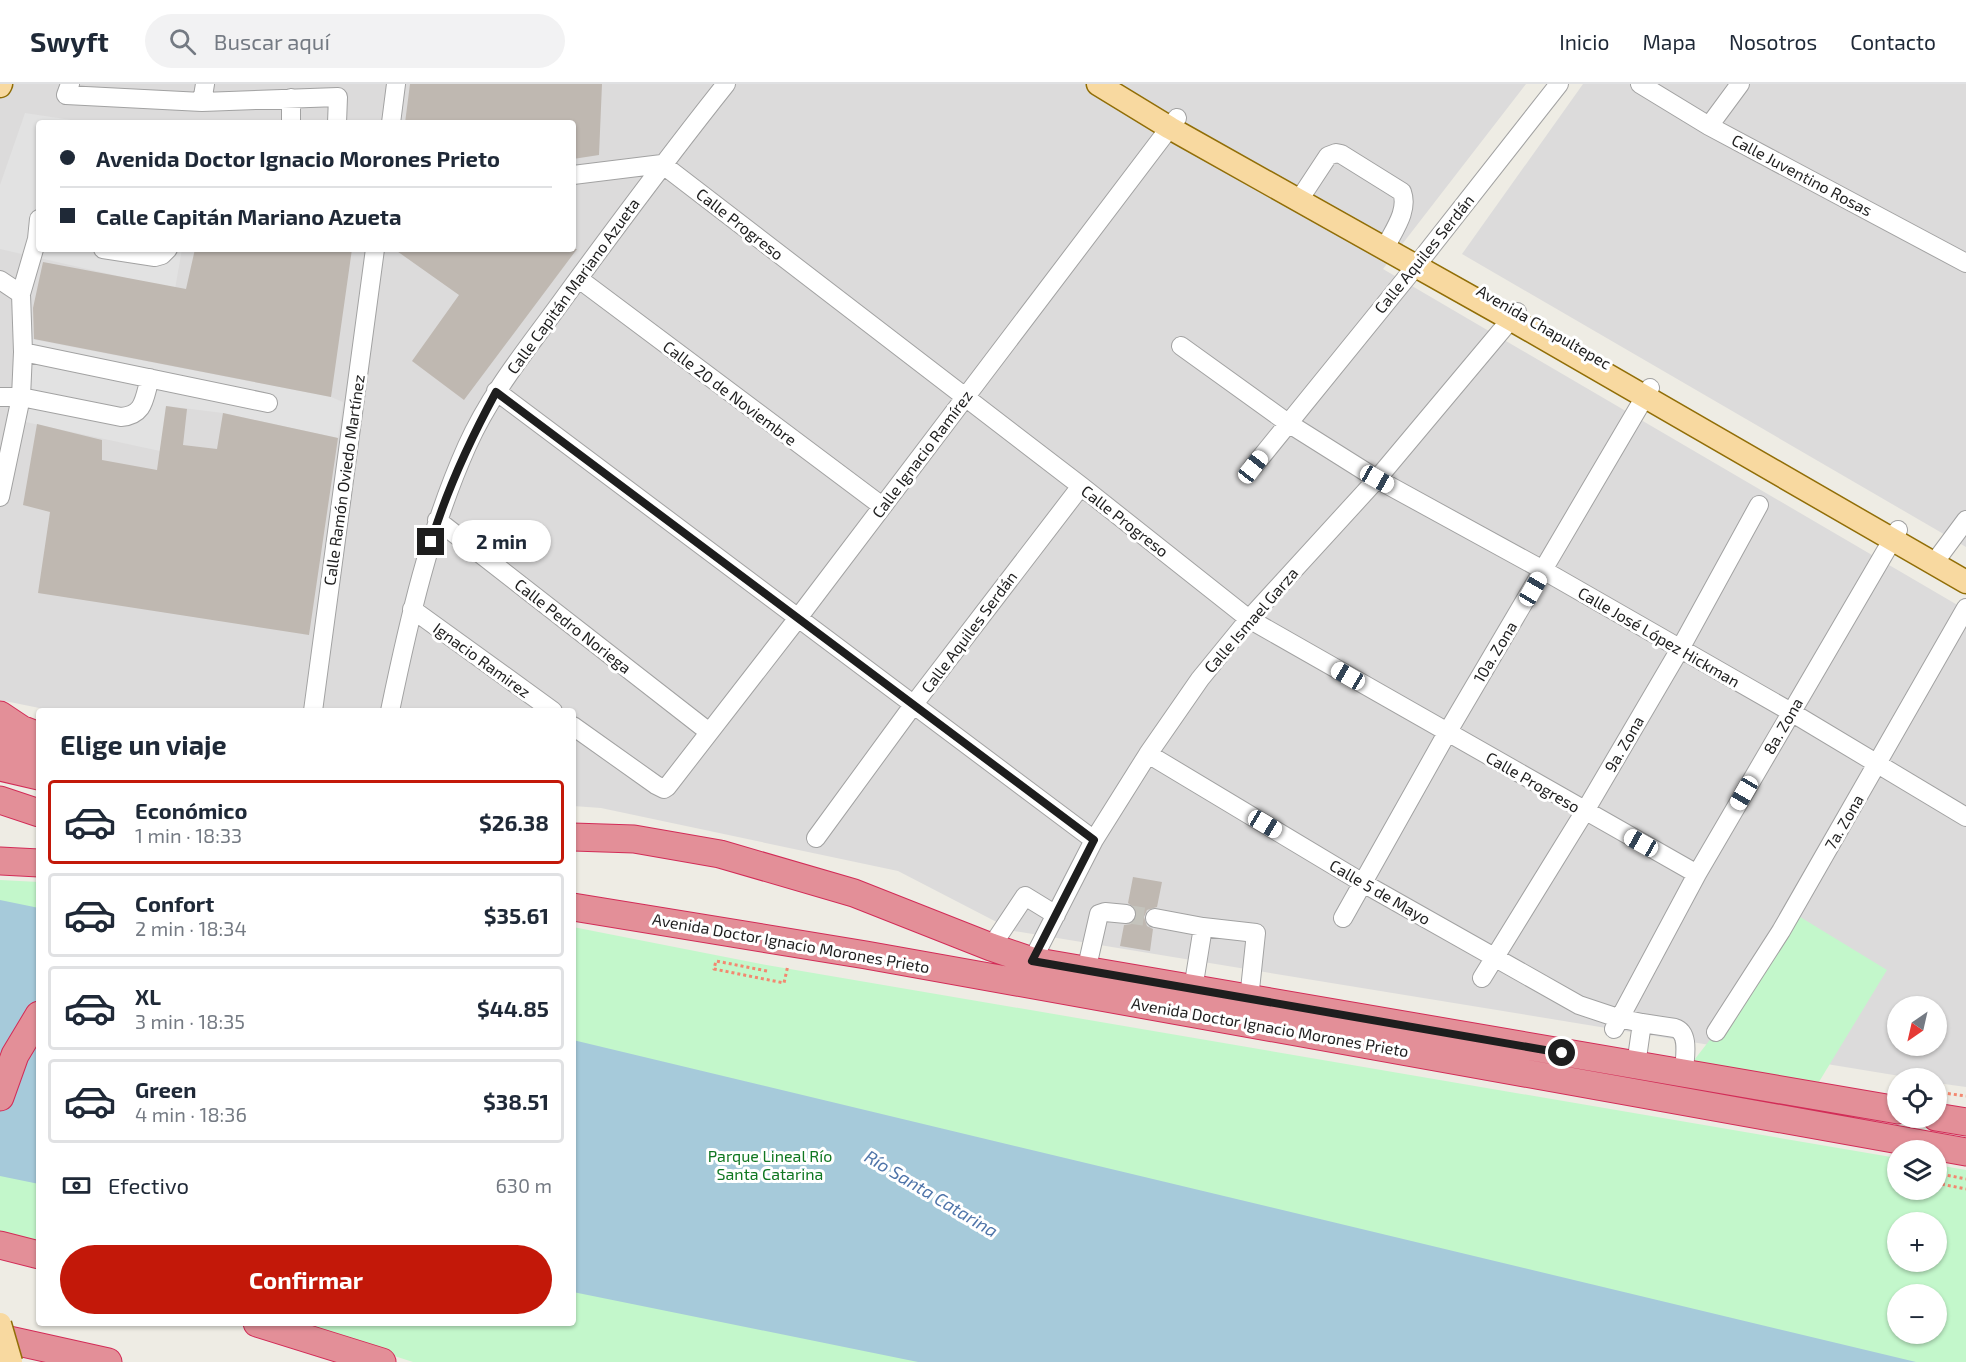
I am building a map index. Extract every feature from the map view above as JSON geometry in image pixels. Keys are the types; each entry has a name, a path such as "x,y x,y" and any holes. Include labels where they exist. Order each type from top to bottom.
{"highway":[{"path":"0,715 21,729 36,735"},
{"path":"0,741 36,751"},
{"path":"0,767 36,775"},
{"path":"0,801 36,812"},
{"name":"Avenida Doctor Ignacio Morones Prieto","path":"576,837 634,839 720,854 854,893 1032,961 1887,1108"},
{"path":"0,861 36,863"},
{"name":"Avenida Doctor Ignacio Morones Prieto","path":"576,907 866,955 1966,1152"},
{"path":"866,955 991,947"},
{"path":"0,1097 15,1055 36,1020"},
{"path":"1947,1119 1966,1122"},
{"path":"0,1245 36,1254"},
{"path":"267,1326 382,1362"},
{"path":"0,1338 108,1362"}],"main road":[{"path":"1098,84 1174,123"},
{"name":"Avenida Chapultepec","path":"1122,84 1174,123 1896,535 1966,570"},
{"path":"1896,535 1966,582"},
{"path":"0,1324 11,1362"}],"street":[{"path":"70,84 66,95 158,92 291,99 338,97 337,120"},
{"path":"391,120 396,84"},
{"name":"Calle Capitán Mariano Azueta","path":"391,708 412,609 438,520 468,445 496,392 662,164 726,84"},
{"name":"Calle Aquiles Serdán","path":"1253,467 1559,84"},
{"name":"Calle Juventino Rosas","path":"1640,84 1709,126 1966,263"},
{"path":"1709,126 1740,84"},
{"path":"291,99 291,120"},
{"name":"Calle Ignacio Ramírez","path":"576,728 664,789 798,618 1174,123"},
{"path":"1302,195 1328,156 1341,154 1402,192 1405,200 1404,209 1387,243"},
{"path":"576,175 662,164"},
{"name":"Calle Progreso","path":"662,164 1081,486 1249,619 1697,874"},
{"path":"0,497 21,397 23,352 21,294 36,245"},
{"path":"122,252 155,257 165,252"},
{"name":"Calle Ramón Oviedo Martínez","path":"313,708 375,252"},
{"name":"Calle 20 de Noviembre","path":"579,279 882,507"},
{"path":"0,280 21,294"},
{"name":"Calle Ismael Garza","path":"1032,961 1094,840 1148,754 1200,679 1249,619 1377,479 1515,316"},
{"name":"Calle José López Hickman","path":"1181,346 1288,423 1377,479 1543,570 1791,712 1966,817"},
{"path":"23,352 268,402"},
{"path":"0,397 21,397 130,417 141,410 150,378"},
{"path":"496,392 1094,840"},
{"name":"10a. Zona","path":"1343,918 1447,733 1648,393"},
{"name":"Calle Aquiles Serdán","path":"816,838 914,704 1081,486"},
{"name":"9a. Zona","path":"1482,978 1585,812 1680,649 1759,506"},
{"name":"Calle Pedro Noriega","path":"438,520 709,732"},
{"path":"1940,555 1966,520"},
{"name":"8a. Zona","path":"1616,1023 1697,874 1896,535"},
{"name":"7a. Zona","path":"1716,1032 1781,931 1966,608"},
{"name":"Ignacio Ramirez","path":"412,609 549,708"},
{"name":"Calle 5 de Mayo","path":"1148,754 1363,883 1579,1005 1616,1023 1642,1023 1675,1028 1683,1033 1684,1073"},
{"path":"991,947 1026,896 1056,915"},
{"path":"1086,971 1099,914 1105,912 1126,914"},
{"path":"1155,918 1203,927 1256,933 1249,999"},
{"path":"1194,989 1203,927"},
{"path":"1636,1065 1642,1023"}],"path":[{"path":"768,972 716,961 714,969 784,983"},
{"path":"1947,1093 1966,1096"},
{"path":"1947,1175 1966,1179"},
{"path":"1947,1185 1966,1189"}],"shaded area":[{"path":"0,84 1526,84 1383,269 1966,610 1966,1087 1947,1084 1947,1068 1887,1068 1887,1074 1014,931 898,871 601,808 576,806 576,708 39,708 0,700"},
{"path":"1583,84 1966,84 1966,547 1462,254"},
{"path":"25,113 71,120 36,120 36,252 181,252 175,289 0,249 0,185"},
{"path":"26,338 331,397 343,402 338,438 223,413 167,406 160,451 7,418"}],"green space":[{"path":"0,880 36,882 36,1241 0,1232"},
{"path":"1792,912 1887,970 1811,1095 1684,1073 1716,1032"},
{"name":"Parque Lineal Río Santa Catarina","path":"576,928 761,964 1887,1156 1887,1200 1947,1200 1947,1167 1966,1170 1966,1362 413,1362 301,1326 576,1326"}],"water":[{"path":"0,900 36,907 36,1183 0,1176"},
{"name":"Río Santa Catarina","path":"576,1041 1916,1362 918,1362 576,1293"}],"building":[{"path":"410,84 602,84 599,155 576,159 576,120 405,120"},
{"path":"194,252 352,252 331,397 34,339 33,308 43,262 186,289"},
{"path":"398,252 575,252 464,400 412,361 459,295"},
{"path":"166,406 187,409 183,445 217,449 223,413 338,438 309,635 38,593 50,512 23,505 37,424 102,440 102,460 157,470"},
{"path":"1133,877 1162,882 1157,907 1147,910 1144,917 1147,926 1153,929 1150,951 1120,946 1124,925 1131,924 1137,916 1136,909 1128,903"}],"tunnel":[{"path":"1126,914 1155,918"}],"route":[{"path":"431,542 468,445 496,392 1094,840 1032,961 1562,1053"}]}
